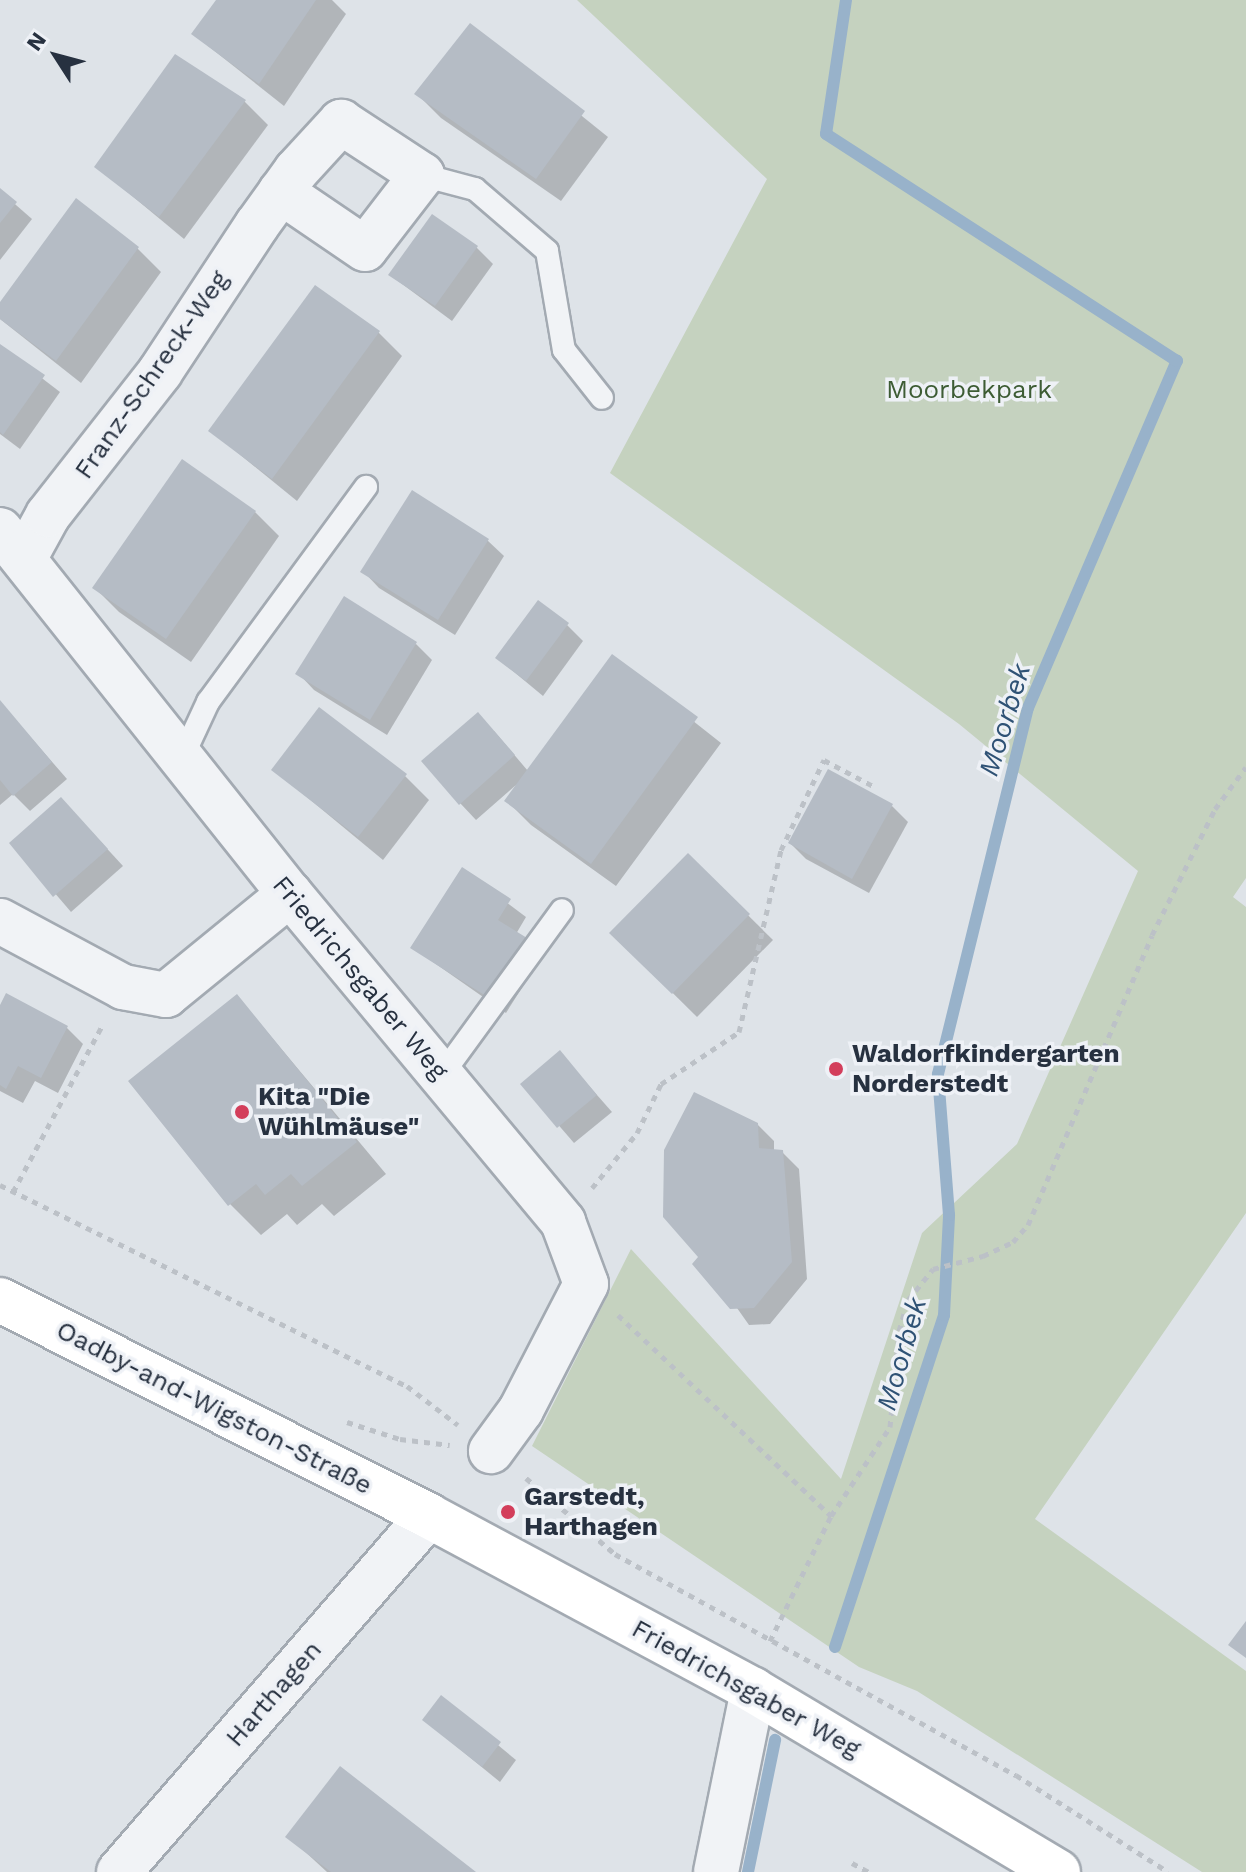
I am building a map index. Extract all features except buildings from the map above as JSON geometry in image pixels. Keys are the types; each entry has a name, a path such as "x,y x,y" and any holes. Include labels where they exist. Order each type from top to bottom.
{"main road":[{"name":"Oadby-and-Wigston-Straße","path":"0,1300 429,1516"},
{"name":"Friedrichsgaber Weg","path":"429,1516 753,1690 1058,1872"}],"street":[{"name":"Franz-Schreck-Weg","path":"12,544 48,515 160,372 281,192 341,122 422,175"},
{"path":"281,192 365,249 422,175"},
{"name":"Friedrichsgaber Weg","path":"12,544 290,894 563,1222 586,1284"},
{"path":"0,921 123,987 166,995 290,894"},
{"path":"491,1451 521,1410 586,1284"},
{"name":"Harthagen","path":"119,1872 429,1516"},
{"path":"716,1872 753,1690"}],"lane":[{"path":"422,175 475,189 547,251 564,350 602,398"},
{"path":"182,758 208,702 366,487"},
{"path":"441,1076 562,910"}],"path":[{"path":"563,1222 637,1133 661,1084 739,1032 781,850 824,760 875,787"},
{"path":"770,1640 831,1516 890,1427 899,1331 908,1300 933,1269 983,1256 1013,1242 1028,1225 1152,935 1215,809 1246,767"},
{"path":"13,1192 123,987"},
{"path":"0,1185 407,1386 615,1554 1016,1775 1168,1872"},
{"path":"586,1284 831,1516"},
{"path":"852,1863 869,1872"}],"green space":[{"name":"Moorbekpark","path":"577,0 1246,0 1246,878 1233,897 1246,907 1246,1213 1035,1519 1246,1671 1246,1872 1202,1872 917,1691 859,1667 532,1446 631,1249 841,1479 922,1233 1017,1144 1138,871 959,724 610,473 767,179"}],"waterway":[{"name":"Moorbek","path":"835,1647 944,1315 949,1215 938,1074 1028,708 1177,361 826,134 846,0"},
{"name":"Moorbek","path":"748,1872 775,1740"}],"place":[{"name":"Waldorfkindergarten Norderstedt","path":"836,1069"},
{"name":"Kita \"Die Wühlmäuse\"","path":"242,1112"},
{"name":"Garstedt, Harthagen","path":"508,1512"}]}
